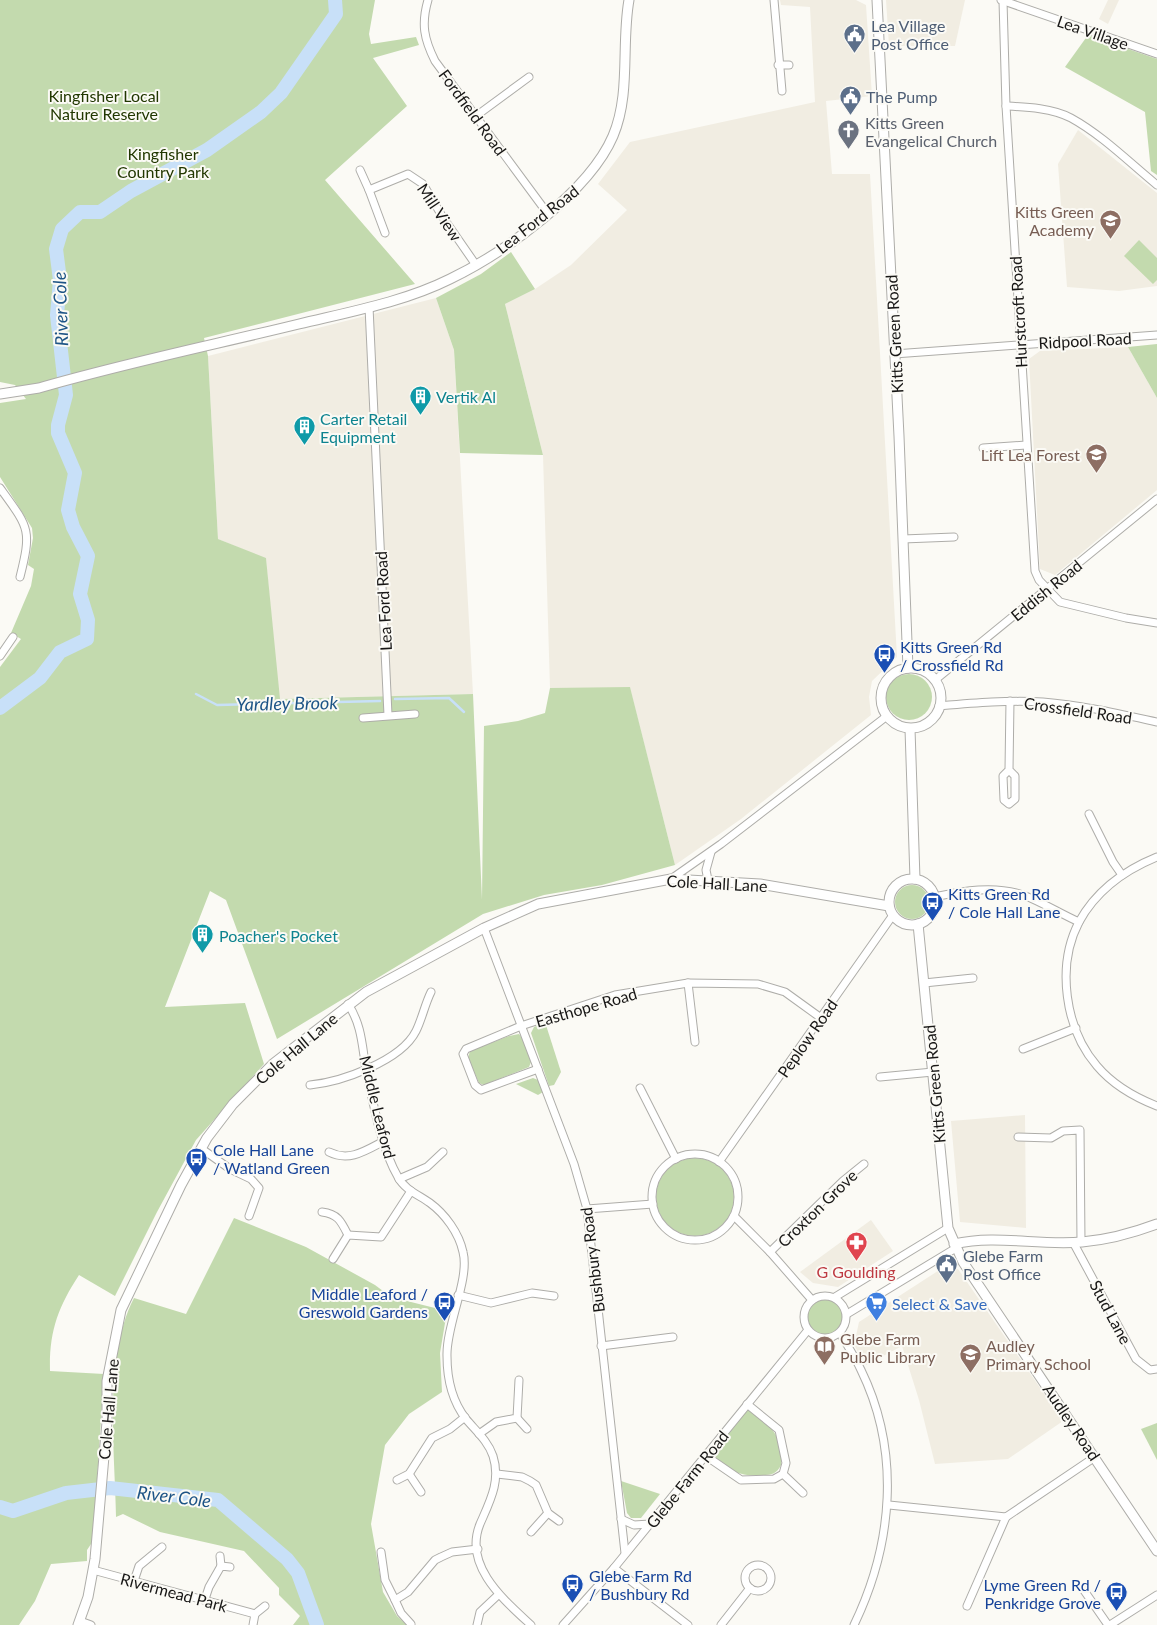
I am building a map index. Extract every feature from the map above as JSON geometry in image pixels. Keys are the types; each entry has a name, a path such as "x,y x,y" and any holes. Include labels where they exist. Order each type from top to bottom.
{"street":[{"name":"Fordfield Road","path":"428,0 422,29 427,46 435,61 548,214"},
{"name":"Lea Ford Road","path":"0,394 39,388 369,307 449,280 476,265 548,214 588,178 602,159 616,128 622,95 629,0"},
{"path":"774,0 778,65 782,91"},
{"name":"Kitts Green Road","path":"876,0 908,668"},
{"name":"Lea Village","path":"1002,1 1157,54"},
{"name":"Hurstcroft Road","path":"1002,1 1019,344 1035,571 1039,580 1047,589"},
{"path":"778,65 790,64"},
{"path":"476,116 529,78"},
{"path":"1006,106 1053,112 1070,118 1093,133 1157,185"},
{"path":"360,170 385,233"},
{"name":"Mill View","path":"368,190 403,175 408,174 416,178 423,184 442,216 476,265"},
{"name":"Lea Ford Road","path":"369,307 388,715"},
{"name":"Ridpool Road","path":"894,354 1157,335"},
{"path":"983,448 1026,446"},
{"path":"0,488 17,511 27,533 28,543 20,576"},
{"name":"Eddish Road","path":"934,680 1157,499"},
{"path":"903,539 954,537"},
{"path":"1047,589 1060,602 1126,618 1157,623"},
{"path":"0,656 13,637"},
{"path":"916,667 926,672 934,680 940,692 939,706 935,716 927,724 910,729 894,723 887,716 880,700 882,686 896,672 908,668 916,667"},
{"path":"1009,770 1010,701"},
{"name":"Crossfield Road","path":"939,706 1010,701 1043,702 1157,722"},
{"path":"363,718 415,714"},
{"path":"671,879 713,850 887,716"},
{"path":"910,729 914,879"},
{"path":"1089,814 1113,862 1122,875"},
{"path":"708,880 706,870 713,850"},
{"path":"1157,857 1122,875 1104,889 1079,922 1066,961 1068,1005 1084,1048 1108,1078 1123,1090 1157,1106"},
{"name":"Cole Hall Lane","path":"79,1623 88,1596 93,1570 107,1422 107,1382 121,1310 181,1185 207,1138 233,1104 274,1063 366,992 484,928 538,904 671,879 760,884 891,910"},
{"path":"907,879 914,879 926,884 934,897 931,913 918,924 904,923 891,910 890,896 897,884 907,879"},
{"path":"934,897 970,890 1006,892 1023,895 1079,922"},
{"name":"Peplow Road","path":"719,1162 821,1018 891,910"},
{"name":"Kitts Green Road","path":"918,924 948,1228 955,1246"},
{"name":"Bushbury Road","path":"484,928 574,1164 587,1209 625,1553"},
{"path":"924,983 973,978"},
{"path":"688,983 695,1042"},
{"name":"Easthope Road","path":"538,1069 478,1089 464,1057 464,1051 521,1026 615,995 688,983 758,984 785,992 821,1018"},
{"path":"310,1085 325,1084 366,1069 392,1056 406,1046 416,1031 431,992"},
{"path":"417,1000 425,1004"},
{"name":"Middle Leaford","path":"348,1004 357,1018 366,1069 384,1141 399,1179 411,1191 430,1203 446,1217 458,1237 464,1253 464,1267 447,1352 447,1365 452,1391 465,1417 479,1434 492,1455 496,1474 489,1508 479,1527 478,1549 484,1574 498,1595 531,1625"},
{"path":"1023,1049 1076,1028"},
{"path":"880,1077 933,1072"},
{"path":"640,1088 676,1159"},
{"path":"1018,1137 1051,1138 1063,1131 1080,1130 1077,1242"},
{"path":"329,1152 340,1158 361,1153 384,1141"},
{"path":"202,1148 230,1169 251,1179 259,1188 248,1216"},
{"path":"399,1179 427,1167 443,1152"},
{"path":"698,1154 719,1162 735,1180 738,1192 734,1216 717,1235 693,1240 671,1233 662,1224 653,1204 654,1182 663,1169 676,1159 698,1154"},
{"name":"Croxton Grove","path":"770,1252 843,1181 864,1164"},
{"path":"348,1235 381,1237 411,1191"},
{"path":"587,1209 653,1204"},
{"path":"322,1212 333,1213 341,1221 348,1235"},
{"path":"734,1216 770,1252 812,1300"},
{"path":"847,1314 955,1246 976,1238 1077,1242 1125,1234 1157,1224"},
{"path":"835,1297 948,1228"},
{"path":"333,1259 348,1235"},
{"name":"Stud Lane","path":"1077,1242 1136,1359 1150,1370 1157,1369"},
{"name":"Audley Road","path":"955,1246 1157,1550"},
{"path":"458,1295 491,1303 532,1294 554,1296"},
{"path":"825,1295 835,1297 843,1304 847,1314 846,1324 840,1333 825,1338 817,1337 808,1330 804,1320 805,1310 812,1300 825,1295"},
{"name":"Glebe Farm Road","path":"563,1625 614,1568 808,1330"},
{"path":"840,1333 861,1370 880,1422 886,1458 889,1505 880,1557 871,1587 854,1625"},
{"path":"601,1346 673,1337"},
{"path":"519,1380 517,1418 527,1429"},
{"path":"706,1456 741,1480 774,1479 782,1474 786,1464 779,1430 747,1404"},
{"path":"397,1480 409,1474 432,1438 450,1429 465,1417"},
{"path":"479,1434 496,1422 517,1418"},
{"path":"968,1603 1006,1516 1095,1457"},
{"path":"409,1474 421,1492"},
{"path":"496,1474 522,1476 536,1485 548,1512 559,1521"},
{"path":"782,1474 803,1493"},
{"path":"889,1505 1006,1516"},
{"path":"531,1532 548,1512"},
{"path":"620,1519 634,1525 650,1524"},
{"path":"134,1580 138,1566 162,1547"},
{"path":"395,1600 414,1587 435,1560 441,1556 452,1552 478,1549"},
{"path":"381,1552 385,1580 400,1613 411,1624"},
{"path":"205,1599 209,1587 221,1566 220,1556"},
{"path":"221,1566 230,1566"},
{"path":"614,1568 688,1625"},
{"name":"Rivermead Park","path":"93,1570 255,1614"},
{"path":"721,1625 750,1588"},
{"path":"1083,1589 1109,1625 1157,1595"},
{"path":"477,1625 480,1612 498,1595"},
{"path":"253,1625 255,1614 265,1606"},
{"path":"79,1623 92,1625"}],"shaded area":[{"path":"780,0 856,0 866,5 872,96 826,101 832,174 870,174 897,657 872,681 869,697 871,715 741,819 675,865 630,688 550,688 543,455 505,304 535,289 571,265 627,210 598,184 630,142 815,102 810,7 781,5"},
{"path":"886,0 965,0 955,46 889,46"},
{"path":"1108,0 1119,0 1108,24 1099,19"},
{"name":"Kitts Green Academy","path":"1078,130 1157,193 1157,286 1119,291 1067,287 1058,164"},
{"path":"436,298 454,350 473,694 279,699 266,559 218,539 208,356"},
{"name":"Lift Lea Forest","path":"1128,347 1157,398 1157,490 1055,575 1040,569 1029,359 1040,351"},
{"path":"1025,1115 1026,1228 960,1222 951,1121"},
{"path":"871,1220 893,1251 838,1287 813,1283 800,1272"},
{"name":"Audley Primary School","path":"944,1267 958,1269 1063,1421 1008,1459 935,1464 919,1400 902,1346 866,1365 854,1345 859,1322"}],"green space":[{"name":"Kingfisher Country Park","path":"0,0 375,0 369,34 371,44 416,37 419,45 373,58 407,106 325,180 415,284 204,338 208,356 218,539 266,558 280,699 473,694 482,900 484,726 518,721 545,713 550,688 630,687 675,865 602,885 544,895 483,914 277,1039 226,900 210,891 165,1007 245,1003 264,1064 196,1140 115,1296 79,1275 60,1309 51,1344 50,1371 104,1374 93,1541 87,1550 87,1561 51,1564 35,1601 19,1625 0,1625 0,667 21,639 11,633 31,586 34,569 28,565 33,538 32,528 0,477 0,403 26,399 15,385 0,382"},
{"path":"1088,35 1157,59 1157,175 1151,171 1145,112 1065,67"},
{"path":"1139,240 1157,258 1157,280 1153,284 1124,256"},
{"path":"511,252 535,289 505,304 543,455 460,453 454,350 436,298 481,274"},
{"path":"1157,344 1157,398 1128,347"},
{"path":"914,674 926,680 931,688 931,706 926,714 918,719 904,720 892,714 887,706 886,692 892,680 900,675"},
{"path":"912,885 924,890 929,902 924,914 912,919 900,914 895,902 900,890"},
{"path":"545,1022 561,1072 554,1085 549,1086 531,1033 534,1027"},
{"path":"519,1034 531,1062 529,1067 484,1085 479,1083 468,1058 470,1051"},
{"path":"533,1078 538,1080 543,1092 538,1095 516,1084"},
{"path":"695,1158 710,1161 727,1175 731,1182 734,1197 731,1212 717,1229 710,1233 695,1236 680,1233 663,1219 659,1212 656,1197 659,1182 673,1165 680,1161"},
{"path":"234,1218 306,1247 375,1285 391,1297 447,1311 440,1353 442,1392 409,1414 385,1445 371,1524 383,1592 397,1616 407,1625 293,1625 300,1616 279,1595 279,1588 244,1551 160,1532 123,1514 116,1517 113,1435 114,1376 124,1322 134,1298 186,1314"},
{"path":"825,1299 838,1304 843,1317 838,1330 825,1335 812,1330 807,1317 812,1304"},
{"path":"747,1407 768,1425 777,1437 780,1445 781,1465 778,1470 768,1475 745,1475 733,1471 709,1454"},
{"path":"1157,1423 1157,1460 1141,1429"},
{"path":"621,1481 660,1494 641,1518 631,1518 627,1513"}],"waterway":[{"name":"River Cole","path":"0,708 40,678 60,652 87,639 88,620 80,594 88,556 73,527 68,510 75,473 58,433 58,425 66,395 57,315 60,280 56,249 62,229 80,212 100,212 131,191 207,150 261,112 281,93 336,14 335,0"},
{"name":"Yardley Brook","path":"196,694 217,705 380,701"},
{"name":"Yardley Brook","path":"395,699 449,698 464,712"},
{"name":"River Cole","path":"0,1507 13,1511 66,1493 110,1488 218,1500 287,1559 298,1573 317,1625"}],"place":[{"name":"Lea Village Post Office","path":"855,53"},
{"name":"The Pump","path":"850,115"},
{"name":"Kitts Green Evangelical Church","path":"849,150"},
{"name":"Kitts Green Academy","path":"1110,239"},
{"name":"Vertik Al","path":"420,415"},
{"name":"Carter Retail Equipment","path":"304,446"},
{"name":"Lift Lea Forest","path":"1096,473"},
{"name":"Kitts Green Rd / Crossfield Rd","path":"884,674"},
{"name":"Kitts Green Rd / Cole Hall Lane","path":"932,921"},
{"name":"Poacher's Pocket","path":"203,954"},
{"name":"Cole Hall Lane / Watland Green","path":"197,1177"},
{"name":"G Goulding","path":"856,1261"},
{"name":"Glebe Farm Post Office","path":"947,1283"},
{"name":"Middle Leaford / Greswold Gardens","path":"444,1321"},
{"name":"Select & Save","path":"876,1322"},
{"name":"Glebe Farm Public Library","path":"824,1366"},
{"name":"Audley Primary School","path":"970,1373"},
{"name":"Glebe Farm Rd / Bushbury Rd","path":"573,1603"},
{"name":"Lyme Green Rd / Penkridge Grove","path":"1117,1612"}],"park label":[{"name":"Kingfisher Local Nature Reserve","path":"104,104"}]}
